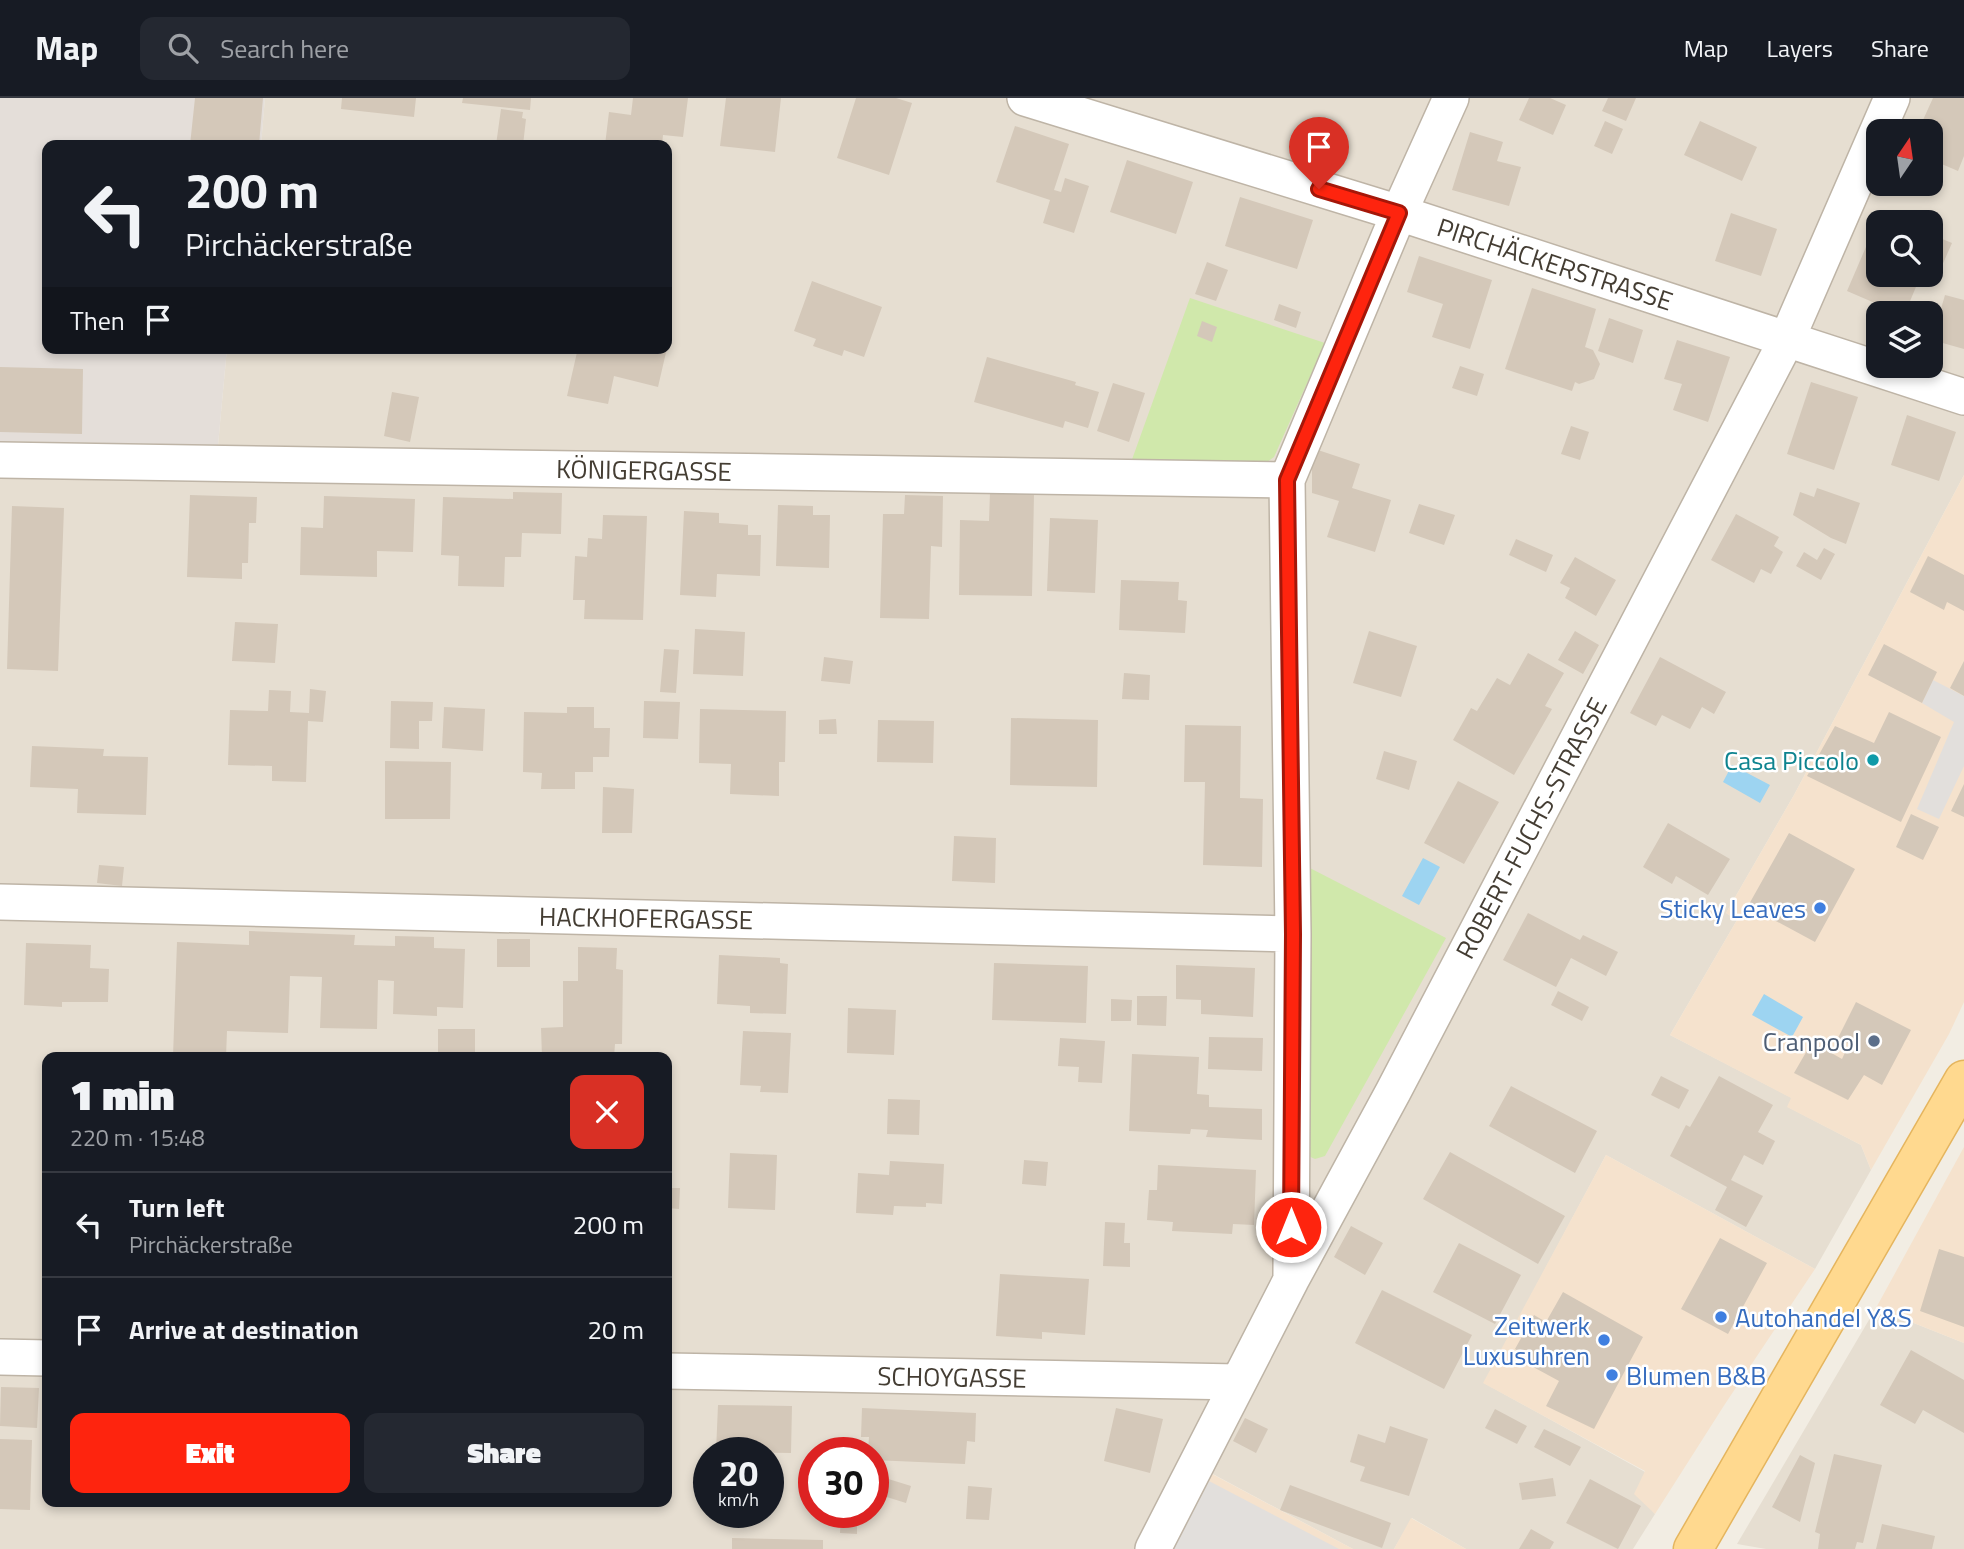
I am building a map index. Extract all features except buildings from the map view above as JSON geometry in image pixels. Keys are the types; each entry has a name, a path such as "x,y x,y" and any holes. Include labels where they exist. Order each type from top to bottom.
{"main road":[{"path":"1693,1549 1964,1081"}],"street":[{"name":"PIRCHÄCKERSTRASSE","path":"1025,98 1399,213 1964,397"},
{"path":"1291,1280 1293,934 1287,480 1399,213 1451,98"},
{"name":"ROBERT-FUCHS-STRASSE","path":"1153,1549 1291,1280 1393,1092 1787,339 1892,98"},
{"name":"KÖNIGERGASSE","path":"0,460 1287,480"},
{"name":"HACKHOFERGASSE","path":"0,902 1293,934"},
{"path":"0,1357 42,1358"},
{"name":"SCHOYGASSE","path":"672,1371 1238,1382"}],"shaded area":[{"path":"0,98 265,98 261,140 42,140 42,354 226,354 218,445 0,441"},
{"path":"265,98 1964,98 1964,475 1794,795 1726,913 1737,920 1670,1035 1792,1098 1788,1107 1861,1145 1871,1170 1815,1269 1606,1155 1484,1383 1645,1472 1642,1499 1655,1514 1633,1549 1466,1549 1412,1518 1394,1549 1353,1549 1183,1458 1135,1549 0,1549 0,441 218,445 226,354 672,354 672,140 261,140"},
{"path":"1964,475 1964,1002 1949,1034 1871,1170 1861,1145 1787,1107 1791,1098 1670,1035 1737,920 1726,913 1794,795"},
{"path":"1933,680 1964,696 1964,766 1939,819 1917,809 1954,722 1922,703"},
{"path":"1964,1147 1964,1343 1876,1308"},
{"path":"1606,1155 1815,1269 1655,1514 1634,1494 1645,1471 1483,1383"},
{"path":"1876,1308 1964,1343 1964,1549 1766,1549 1737,1544"},
{"path":"1212,1474 1353,1549 1171,1549"},
{"path":"1209,1481 1339,1549 1171,1549"},
{"path":"1411,1518 1466,1549 1394,1549"}],"green space":[{"path":"1190,298 1325,343 1274,457 1258,468 1130,465"},
{"path":"1304,865 1446,938 1325,1156 1315,1159 1306,1155"}],"water":[{"path":"1732,765 1770,785 1760,803 1723,782"},
{"path":"1423,858 1440,867 1419,905 1402,896"},
{"path":"1764,994 1803,1017 1792,1037 1752,1015"}],"place":[{"name":"Casa Piccolo","path":"1873,760"},
{"name":"Sticky Leaves","path":"1820,908"},
{"name":"Cranpool","path":"1874,1041"},
{"name":"Autohandel Y&S","path":"1721,1317"},
{"name":"Zeitwerk Luxusuhren","path":"1604,1340"},
{"name":"Blumen B&B","path":"1612,1375"}],"route":[{"path":"1291,1227 1293,934 1287,480 1399,213 1319,189"}]}
